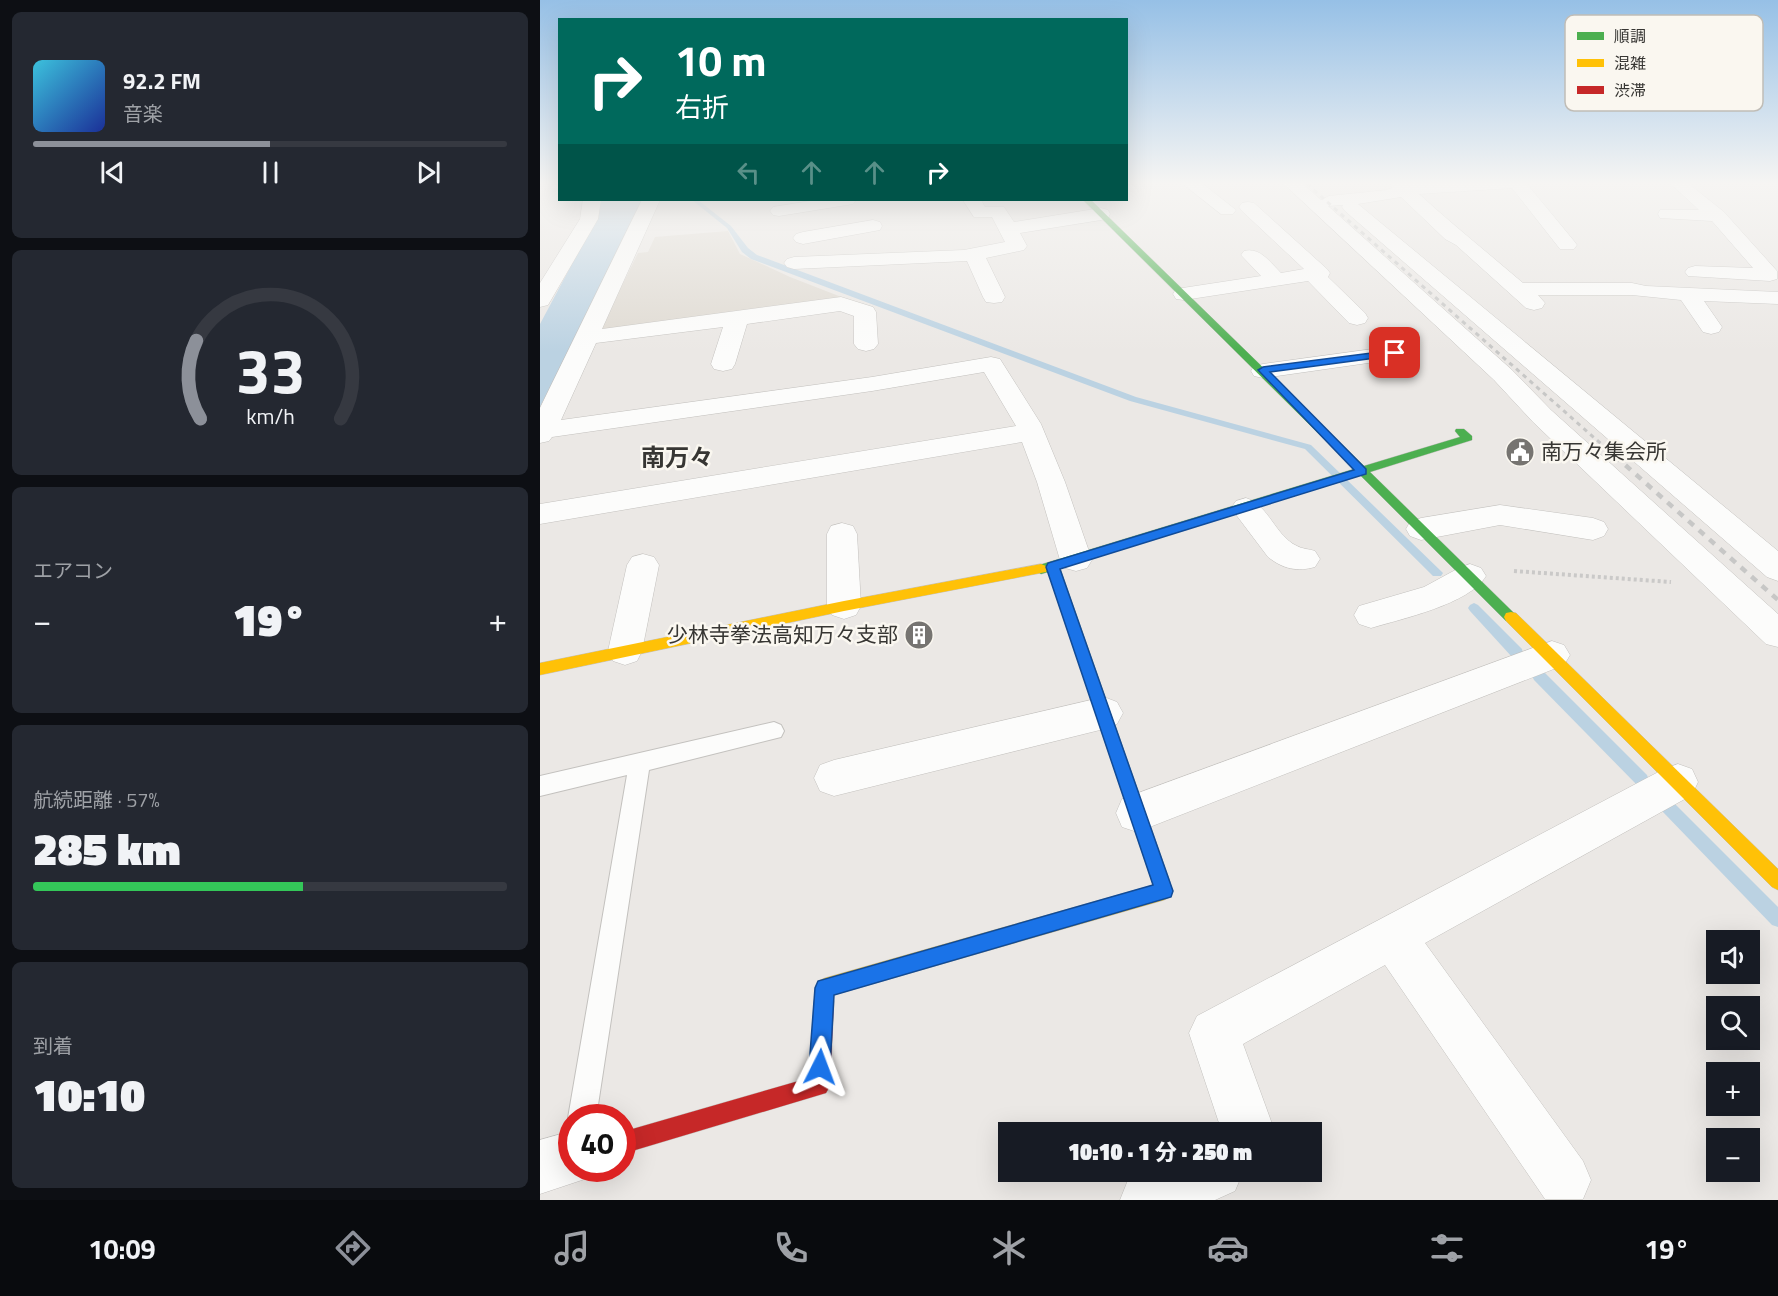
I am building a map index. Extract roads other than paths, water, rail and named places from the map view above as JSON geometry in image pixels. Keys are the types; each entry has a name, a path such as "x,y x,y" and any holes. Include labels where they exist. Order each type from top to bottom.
{"street":[{"path":"540,300 576,240"},
{"path":"541,432 633,240"},
{"path":"880,240 884,249"},
{"path":"794,263 974,254 1017,246 1014,240"},
{"path":"1128,240 1263,370 1362,471 1552,655 1778,881"},
{"path":"1184,294 1320,273 1284,240"},
{"path":"1367,240 1542,416 1778,634"},
{"path":"1390,240 1778,568"},
{"path":"1461,240 1543,312"},
{"path":"1565,240 1568,244"},
{"path":"1681,271 1770,275 1739,240"},
{"path":"1701,253 1754,257"},
{"path":"974,254 994,297"},
{"path":"1251,255 1277,280"},
{"path":"915,258 921,279"},
{"path":"1313,274 1357,318"},
{"path":"1518,289 1632,289 1778,298"},
{"path":"1688,294 1711,327"},
{"path":"587,337 841,304 866,312 866,344"},
{"path":"723,364 737,319"},
{"path":"1263,370 1395,353"},
{"path":"541,432 872,384 991,364 1031,432 1052,482 1065,563 1104,713 1164,891 825,988 819,1086 636,1139"},
{"path":"540,669 1065,563 1468,438 1460,431"},
{"path":"540,514 1031,432"},
{"path":"1246,508 1284,555 1297,560 1304,559"},
{"path":"1421,529 1500,515 1593,529"},
{"path":"842,534 844,606"},
{"path":"626,651 644,565"},
{"path":"1371,615 1435,596 1470,576"},
{"path":"1137,813 1552,655"},
{"path":"834,778 1104,713"},
{"path":"1245,1122 1214,1033 1678,782"},
{"path":"1392,936 1564,1180"},
{"path":"540,1167 558,1162"},
{"path":"1148,1200 1192,1182"}],"lane":[{"path":"540,786 774,731"},
{"path":"584,1104 640,762"}],"water":[{"path":"585,240 625,240 540,407 540,324"}],"waterway":[{"path":"738,240 754,257 1133,399 1308,447 1437,573"},
{"path":"1474,608 1517,653"},
{"path":"1539,676 1642,780"},
{"path":"1668,807 1778,919"}],"railway":[{"path":"1370,240 1616,457"},
{"path":"1615,456 1778,600"}],"place":[{"name":"南万々集会所","path":"1520,452"},
{"name":"少林寺拳法高知万々支部","path":"919,635"}],"district":[{"name":"南万々","path":"677,458"}]}
